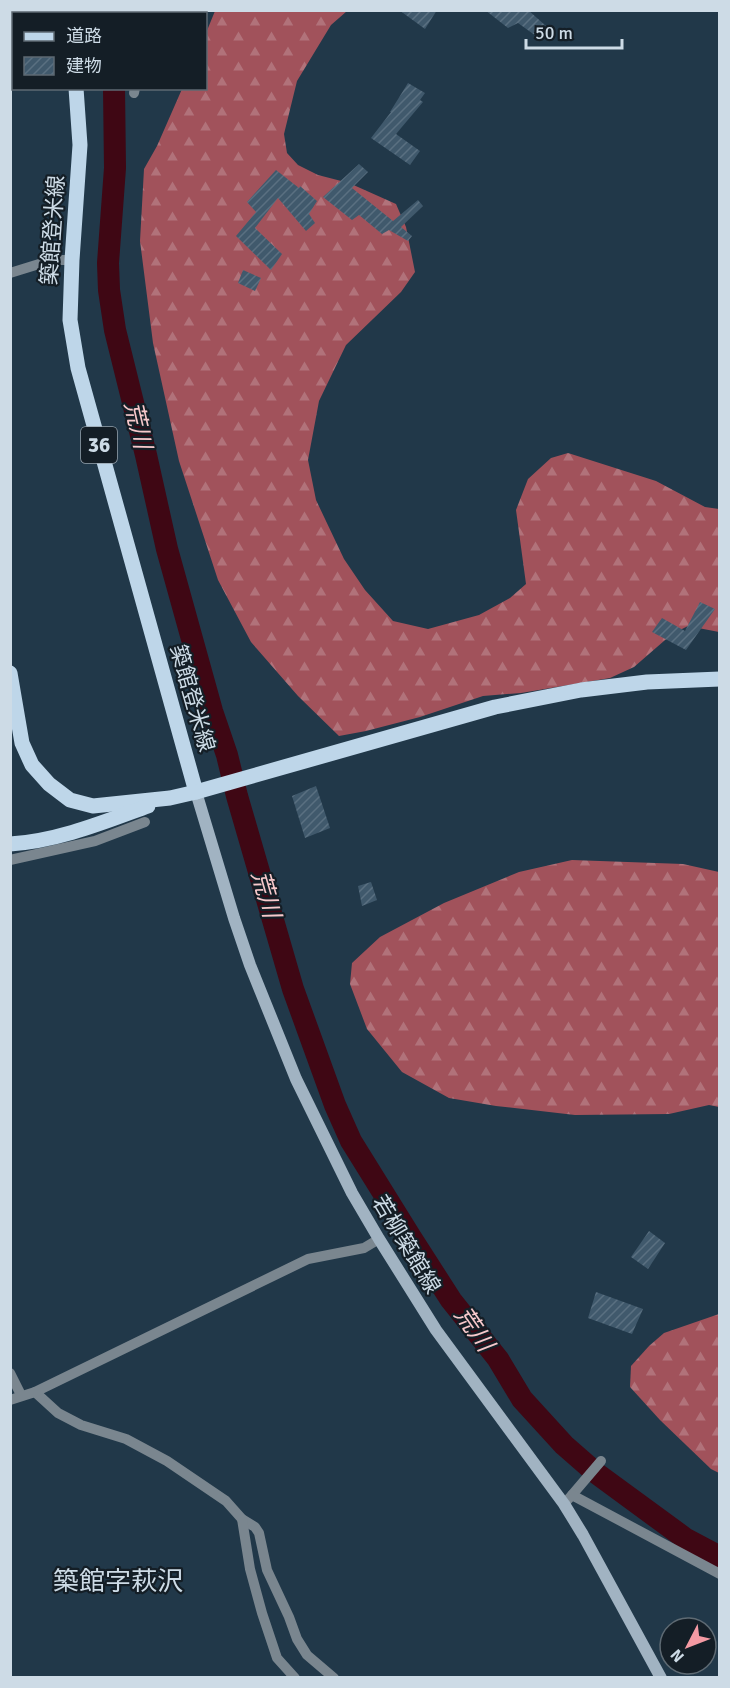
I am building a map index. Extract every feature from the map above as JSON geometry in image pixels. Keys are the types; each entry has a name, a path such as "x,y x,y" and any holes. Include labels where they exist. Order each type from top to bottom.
{"main road":[{"name":"築館登米線","path":"76,90 80,145 70,320 78,368 196,792"},
{"path":"10,673 22,743 32,765 49,784 70,800 93,806 170,798"},
{"path":"10,844 33,842 93,826 170,798 506,705 580,690 647,682 720,679"},
{"name":"若柳築館線","path":"196,792 234,918 269,1015 296,1080 352,1193 414,1298 457,1361 571,1496 583,1535 660,1677"}],"street":[{"path":"10,273 52,260 72,260"},
{"path":"10,860 94,841 145,822"},
{"path":"10,1400 35,1392 308,1260 364,1248 379,1239"},
{"path":"10,1373 21,1395"},
{"path":"35,1392 58,1413 81,1425 126,1439 167,1461 226,1501 242,1519 255,1527 259,1533 267,1570 297,1639 308,1655 334,1677"},
{"path":"601,1461 571,1496 720,1574"},
{"path":"242,1519 249,1569 277,1658 295,1677"}],"green space":[{"path":"215,11 347,11 331,25 297,81 284,134 287,153 298,165 318,175 349,183 396,204 406,227 415,272 401,292 346,345 319,401 308,460 316,500 344,559 365,590 393,621 428,629 479,615 510,598 526,584 516,510 528,479 551,458 568,453 656,481 705,507 719,509 719,632 688,626 672,634 634,667 610,678 521,693 483,696 420,717 339,736 298,696 251,642 218,580 179,461 153,343 140,241 144,169 157,146 182,90 207,90 207,31"},
{"path":"572,860 683,864 719,872 719,1107 709,1105 669,1114 575,1115 449,1098 402,1072 367,1029 350,984 352,963 380,937 444,903 519,872"},
{"path":"720,1314 719,1473 711,1469 660,1420 630,1387 631,1366 664,1333"}],"building":[{"path":"399,10 437,10 425,29"},
{"path":"485,10 528,10 546,26 536,36 518,23 508,28"},
{"path":"408,83 425,93 420,100 423,102 396,134 420,151 410,165 371,138 391,112"},
{"path":"359,164 368,172 352,188 393,221 418,200 423,206 401,227 412,236 408,241 389,230 382,234 359,215 352,220 323,197"},
{"path":"276,170 317,201 309,214 315,223 306,231 278,198 255,228 282,254 271,270 236,236 256,212 247,202"},
{"path":"243,270 261,278 255,291 238,283"},
{"path":"700,602 715,609 686,650 652,632 662,618 685,631"},
{"path":"316,786 330,828 305,838 292,796"},
{"path":"371,882 377,900 362,906 358,886"},
{"path":"649,1231 665,1243 648,1269 631,1257"},
{"path":"596,1292 643,1309 632,1334 588,1318"}],"waterway":[{"name":"荒川","path":"114,90 115,168 108,263 109,290 115,330 167,549 212,711 227,755 293,989 335,1105 351,1141 410,1236 451,1300 498,1359 522,1399 564,1445 596,1473 686,1539 720,1557"}],"district":[{"name":"築館字萩沢","path":"118,1581"}]}
